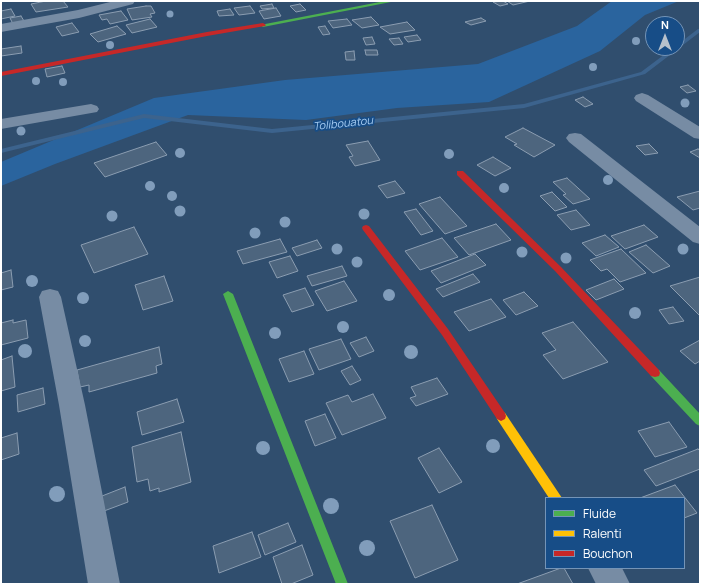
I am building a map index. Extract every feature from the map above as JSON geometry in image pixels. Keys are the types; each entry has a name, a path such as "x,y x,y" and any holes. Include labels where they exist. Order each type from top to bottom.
{"street":[{"path":"1,28 79,14 129,1"},
{"path":"1,74 207,34 302,19 393,1"},
{"path":"642,98 700,134"},
{"path":"1,124 91,109"},
{"path":"575,138 700,237"},
{"path":"460,173 558,269 700,420"},
{"path":"366,228 445,332 555,497"},
{"path":"228,294 342,584"},
{"path":"50,297 72,405 104,584"},
{"path":"604,569 614,584"}],"shaded area":[{"path":"612,1 679,1 645,15 600,51 489,102 397,108 306,120 188,115 55,164 1,186 1,162 154,98 285,80 478,64 577,26"}],"building":[{"path":"46,1 63,1 68,7 36,12 31,4"},
{"path":"503,1 508,4 500,6 493,2"},
{"path":"507,1 530,1 513,5"},
{"path":"272,4 274,8 262,9 260,6"},
{"path":"300,4 306,10 296,12 290,6"},
{"path":"151,6 155,13 150,14 152,17 132,20 127,9"},
{"path":"250,6 255,13 239,15 234,8"},
{"path":"276,8 281,16 264,19 259,11"},
{"path":"11,9 15,16 1,19 1,11"},
{"path":"230,9 234,15 219,16 217,11"},
{"path":"121,11 128,20 110,24 107,19 102,20 99,15"},
{"path":"21,16 24,21 13,24 10,18"},
{"path":"371,17 379,25 362,28 352,20"},
{"path":"481,18 486,21 471,25 465,22"},
{"path":"150,19 157,27 132,33 126,25"},
{"path":"347,19 352,25 333,28 328,21"},
{"path":"407,22 415,30 390,34 380,27"},
{"path":"72,23 79,32 62,36 56,27"},
{"path":"117,26 126,34 98,42 90,34"},
{"path":"325,26 330,34 323,35 318,27"},
{"path":"417,35 421,40 408,42 404,37"},
{"path":"372,37 375,44 366,45 363,38"},
{"path":"399,38 403,44 394,45 389,39"},
{"path":"21,46 22,53 1,56 1,49"},
{"path":"365,50 377,50 378,55 366,55"},
{"path":"354,51 355,60 346,60 345,52"},
{"path":"62,66 65,73 47,77 45,69"},
{"path":"688,85 696,91 687,93 680,87"},
{"path":"583,97 593,104 585,107 575,100"},
{"path":"523,128 555,145 534,157 514,145 517,144 505,137"},
{"path":"368,141 380,160 355,166 349,157 353,156 346,145"},
{"path":"156,142 167,155 105,177 94,163"},
{"path":"649,144 658,153 645,155 636,146"},
{"path":"698,149 700,150 700,158 690,152"},
{"path":"493,157 511,168 495,176 477,165"},
{"path":"567,178 590,199 573,204 563,195 566,194 553,182"},
{"path":"395,181 405,193 387,198 378,186"},
{"path":"700,191 700,208 693,210 677,197"},
{"path":"552,192 567,207 555,211 540,196"},
{"path":"440,197 467,226 445,234 419,204"},
{"path":"416,209 433,231 421,235 404,212"},
{"path":"576,210 590,225 571,230 557,215"},
{"path":"496,224 511,240 469,255 454,238"},
{"path":"644,225 658,237 625,249 611,236"},
{"path":"134,227 148,254 94,273 81,245"},
{"path":"605,235 619,247 596,256 582,243"},
{"path":"442,238 458,257 420,270 405,251"},
{"path":"280,239 287,252 243,264 237,251"},
{"path":"317,240 322,248 297,256 292,248"},
{"path":"646,245 670,266 653,273 629,252"},
{"path":"621,249 646,273 620,282 607,269 601,271 590,260"},
{"path":"475,254 486,265 441,283 431,271"},
{"path":"290,256 298,271 277,278 269,262"},
{"path":"342,266 347,276 312,286 307,276"},
{"path":"11,270 13,287 1,290 1,273"},
{"path":"473,274 480,282 443,297 436,289"},
{"path":"164,276 173,301 143,310 135,285"},
{"path":"700,277 700,316 670,286"},
{"path":"614,279 624,289 596,300 586,290"},
{"path":"344,281 357,301 327,311 315,291"},
{"path":"305,288 314,305 292,312 283,295"},
{"path":"524,292 538,306 516,315 503,300"},
{"path":"491,299 506,317 469,331 454,312"},
{"path":"673,307 684,321 669,324 659,310"},
{"path":"13,320 13,323 26,320 28,338 1,345 1,323"},
{"path":"573,322 608,362 563,379 543,355 556,350 542,333"},
{"path":"366,337 374,351 359,357 350,343"},
{"path":"341,339 351,359 319,370 309,349"},
{"path":"700,340 700,361 695,364 680,351"},
{"path":"159,347 162,364 156,366 157,373 89,392 89,385 80,387 77,370"},
{"path":"304,351 314,374 289,382 279,359"},
{"path":"12,356 15,387 1,391 1,360"},
{"path":"352,366 361,380 350,385 341,371"},
{"path":"437,378 448,394 416,406 410,398 416,396 411,387"},
{"path":"43,388 45,404 18,412 17,395"},
{"path":"373,394 386,418 342,435 326,403 348,395 352,402"},
{"path":"177,399 184,422 142,435 137,412"},
{"path":"325,414 336,438 315,446 305,421"},
{"path":"669,422 687,447 655,457 638,431"},
{"path":"181,432 191,482 159,492 159,488 150,491 148,479 137,482 132,447"},
{"path":"17,433 19,454 1,460 1,438"},
{"path":"439,448 462,482 439,493 418,458"},
{"path":"698,449 700,451 700,469 656,486 644,470"},
{"path":"675,485 684,497 643,497"},
{"path":"125,487 128,502 104,511 102,496"},
{"path":"685,498 697,513 685,518"},
{"path":"432,505 458,560 415,578 390,521"},
{"path":"288,523 296,542 265,555 258,535"},
{"path":"252,532 261,557 219,573 213,546"},
{"path":"302,545 313,575 291,584 282,584 273,557"},
{"path":"558,569 565,569 573,584 517,584"}],"waterway":[{"name":"Tolibouatou","path":"685,41 700,30"},
{"name":"Tolibouatou","path":"1,151 144,116 272,131 524,106 643,73 665,56"}],"traffic: fast":[{"path":"263,25 393,1"},
{"path":"228,294 342,584"},
{"path":"655,373 700,421"}],"traffic: slow":[{"path":"501,416 555,497"}],"traffic: jam":[{"path":"1,74 207,34 263,25"},
{"path":"460,173 558,269 655,373"},
{"path":"366,228 445,332 501,416"}]}
